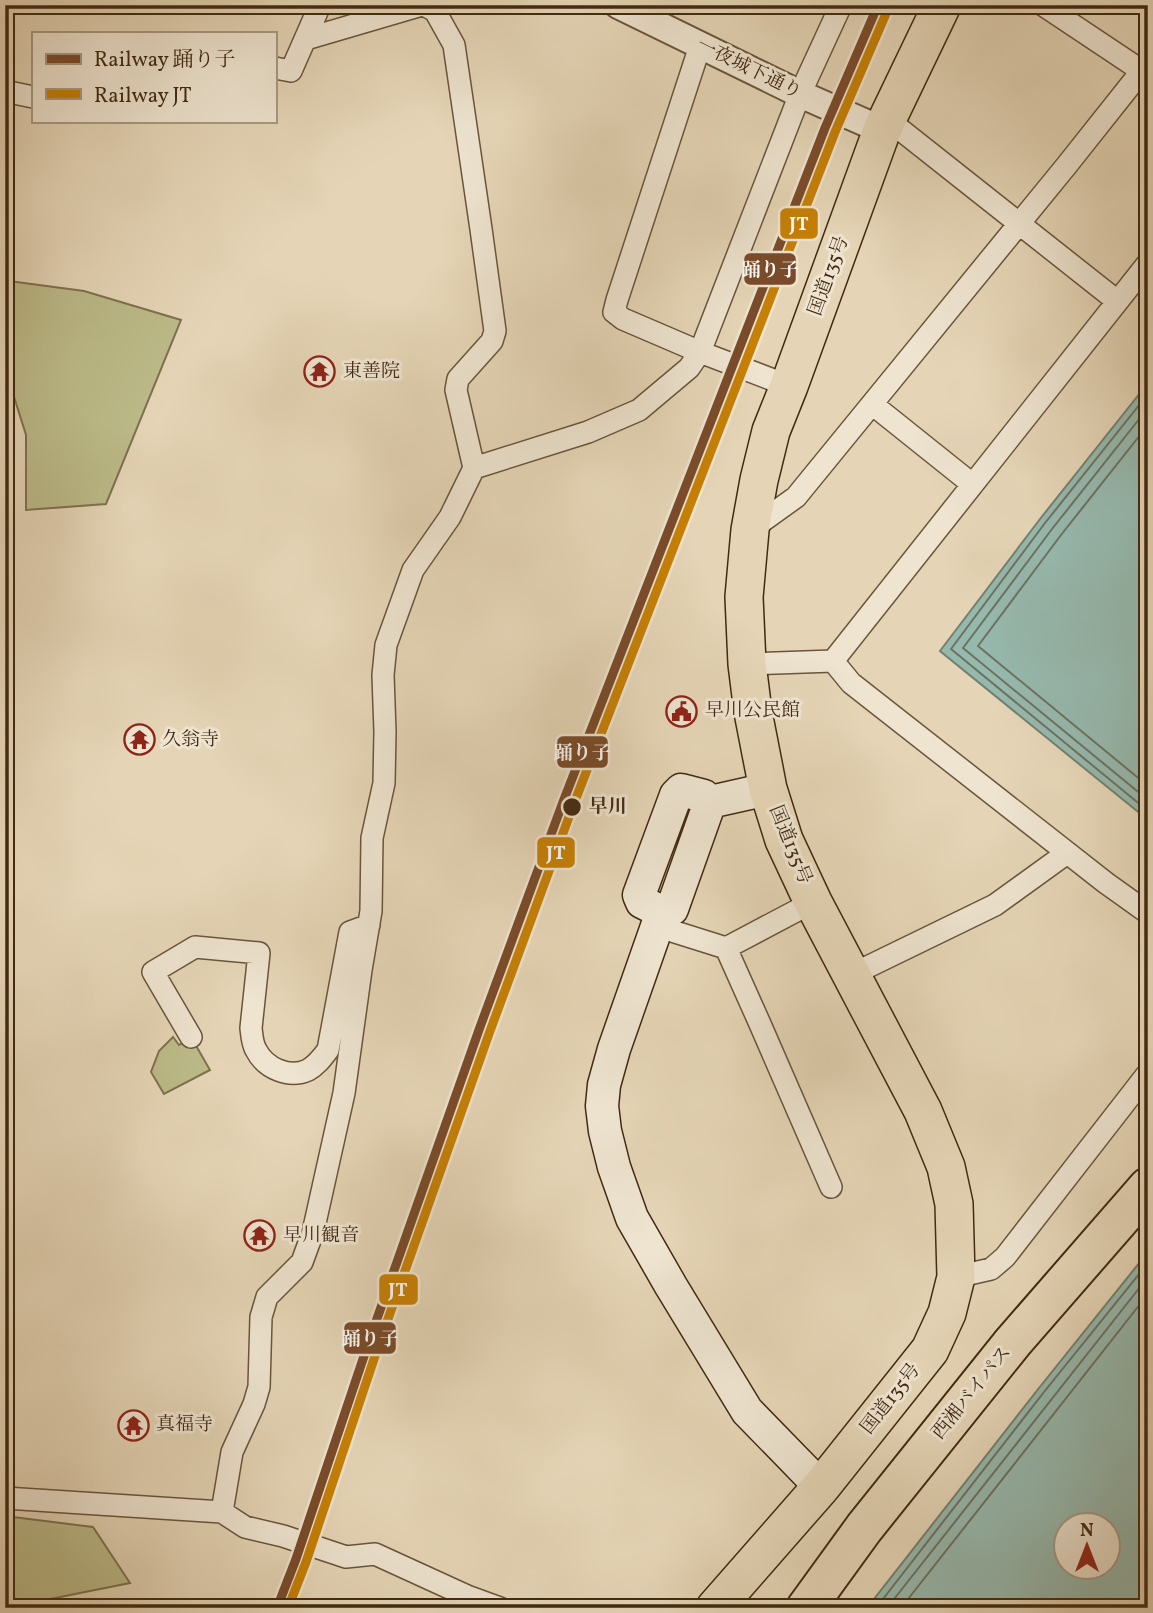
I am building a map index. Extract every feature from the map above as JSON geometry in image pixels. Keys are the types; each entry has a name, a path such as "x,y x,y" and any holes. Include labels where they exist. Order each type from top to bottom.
{"highway":[{"name":"国道135号","path":"715,1608 821,1487 930,1350 947,1313 956,1277 954,1204 946,1167 923,1111 813,902 785,840 768,789 747,664 744,597 750,530 772,431 884,124 942,5"},
{"name":"西湘バイパス","path":"806,1608 864,1528 1013,1342 1148,1187"},
{"name":"西湘バイパス","path":"820,1608 866,1545 1007,1369 1148,1203"}],"main road":[{"path":"768,789 710,802 672,909 659,919 614,1049 604,1085 602,1106 614,1167 632,1218 671,1286 747,1411 821,1487"}],"street":[{"path":"276,68 291,71 320,5"},
{"name":"一夜城下通り","path":"618,5 800,94 884,124"},
{"path":"474,468 588,432 639,410 689,368 700,352 800,94 841,5"},
{"path":"750,530 796,497 1146,70 1043,5"},
{"path":"222,1512 232,1452 259,1387 261,1317 267,1297 302,1262 313,1232 344,1093 371,911 372,838 384,783 383,676 386,645 413,570 450,517 474,468 456,390 458,379 492,341 495,331 458,64 454,46 430,7 306,39"},
{"path":"700,46 614,313 700,352 789,386"},
{"path":"5,90 32,97"},
{"path":"884,124 1117,301"},
{"path":"747,664 833,661 1148,263"},
{"path":"872,404 972,484"},
{"path":"833,661 851,682 1148,914"},
{"path":"851,975 995,905 1067,853"},
{"path":"726,948 813,902"},
{"path":"659,919 726,948 831,1187"},
{"path":"191,1037 153,972 195,947 259,953 251,1028 257,1053 268,1065 282,1072 296,1074 308,1070 328,1050 350,932 369,925"},
{"path":"956,1277 991,1269 1004,1257 1148,1073"},
{"path":"5,1498 222,1512 245,1527 283,1536 346,1557 375,1553 467,1596 500,1608"}],"shaded area":[{"path":"5,282 84,291 181,320 106,504 26,510 26,435 9,381 5,379"},
{"path":"173,1037 179,1045 191,1037 210,1070 164,1094 151,1072 159,1051"},
{"path":"5,1516 93,1527 130,1583 5,1608"}],"water":[{"path":"1148,383 1148,820 940,651"},
{"path":"1148,1252 1148,1608 867,1608 1039,1388"}],"rail line":[{"name":"踊り子","path":"277,1608 480,1027 563,802 825,128 878,5"},
{"name":"JT","path":"288,1608 490,1031 573,806 835,132 888,9"}],"place":[{"name":"東善院","path":"320,372"},
{"name":"早川公民館","path":"682,711"},
{"name":"久翁寺","path":"139,740"},
{"name":"早川","path":"572,807"},
{"name":"早川観音","path":"260,1236"},
{"name":"真福寺","path":"133,1425"}]}
